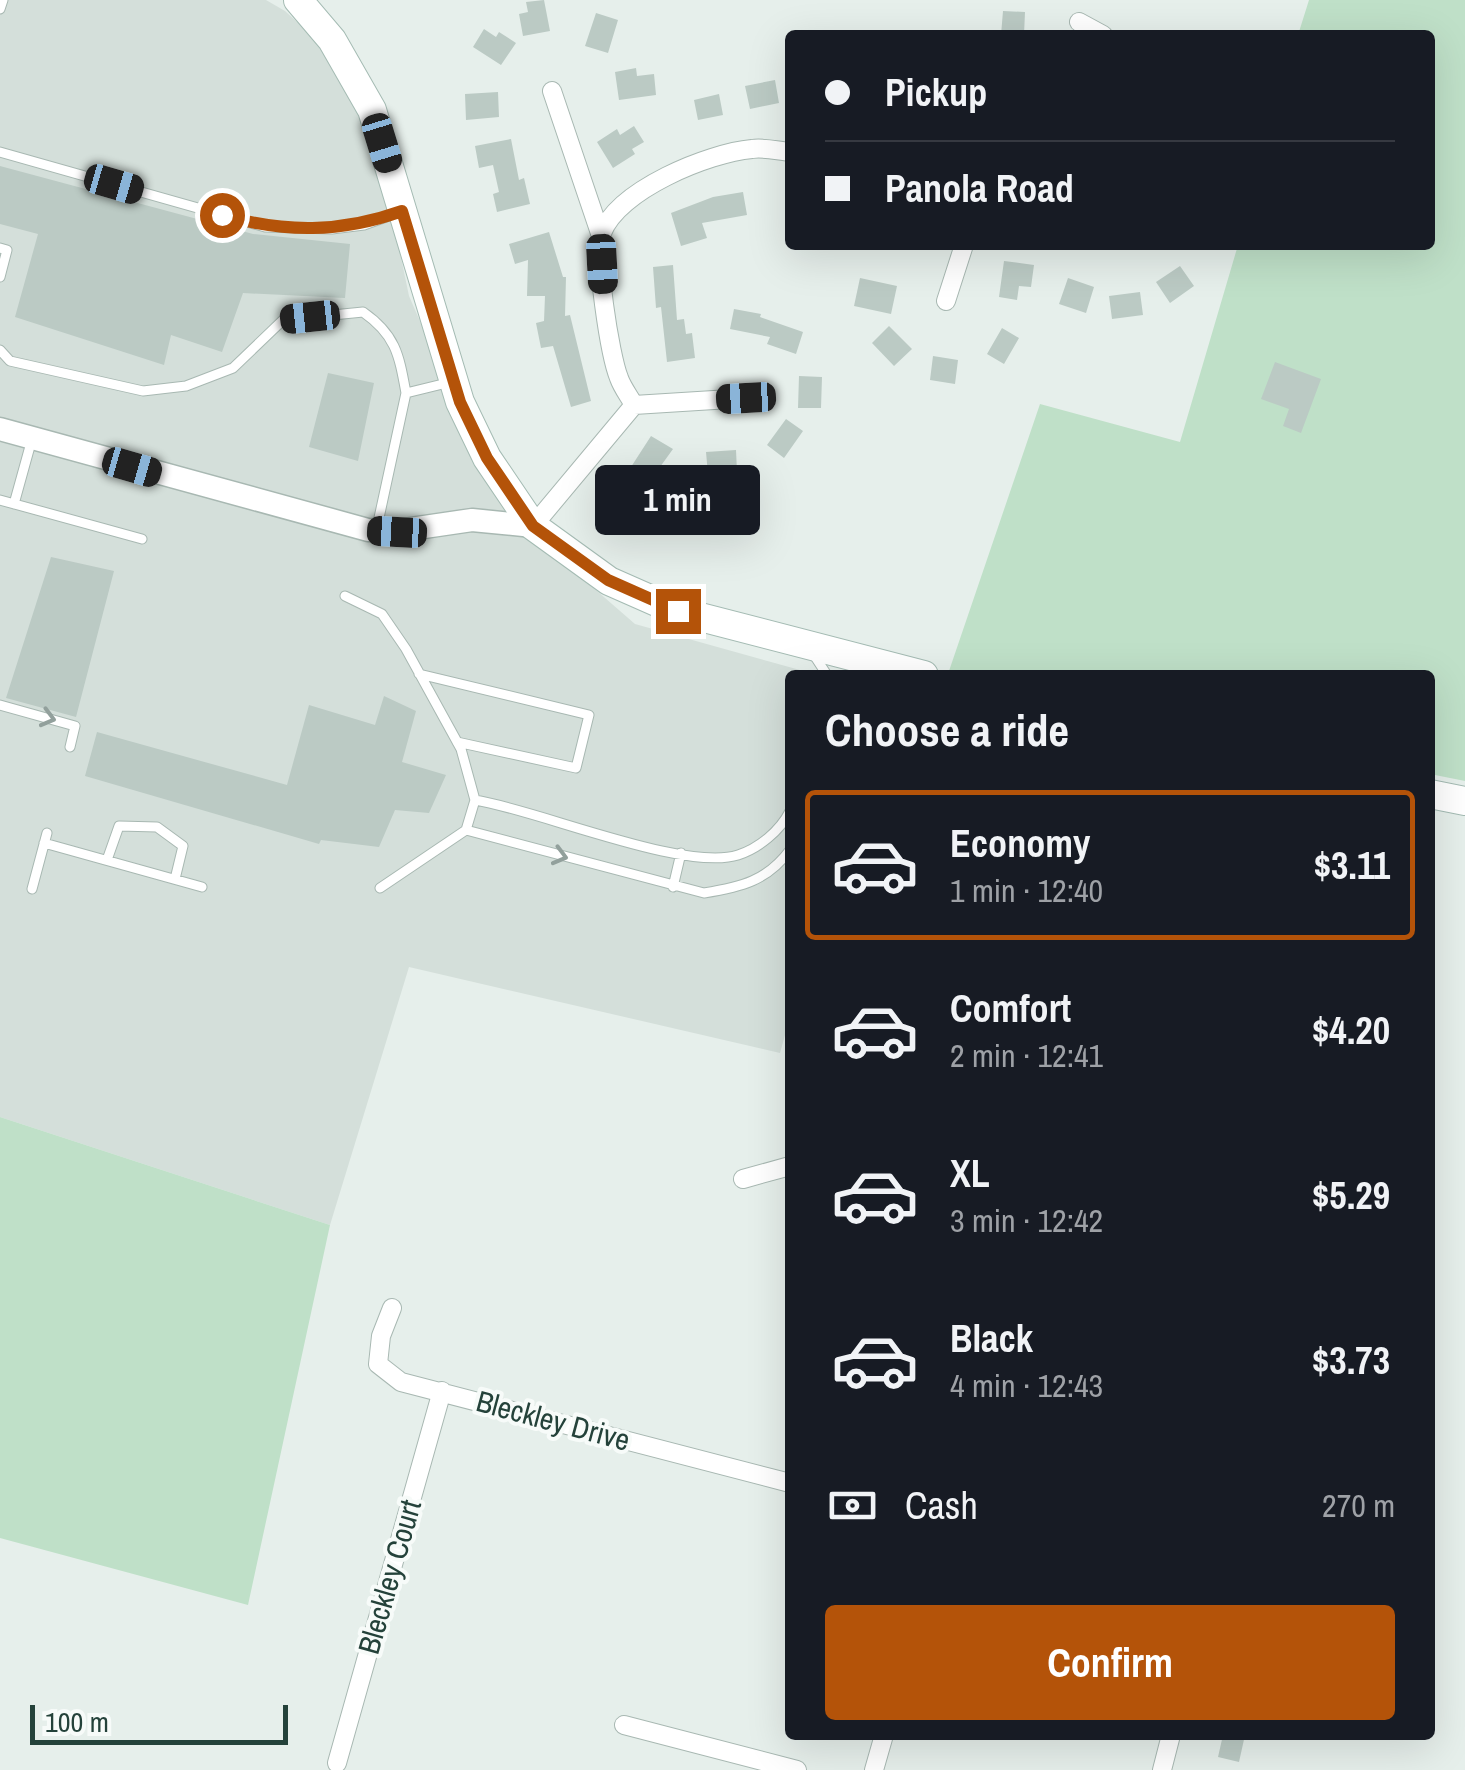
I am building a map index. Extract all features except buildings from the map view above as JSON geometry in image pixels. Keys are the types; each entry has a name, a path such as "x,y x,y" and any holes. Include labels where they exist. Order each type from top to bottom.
{"main road":[{"path":"298,0 332,40 372,110 454,381 487,458 533,526 608,580 678,611 896,670"},
{"path":"1435,795 1465,802"}],"street":[{"path":"1079,22 1094,30"},
{"path":"552,91 601,236 607,322 619,378 634,405"},
{"path":"601,236 616,212 662,178 706,160 753,148 785,151"},
{"path":"946,302 962,250"},
{"path":"0,429 377,530 397,532 472,520 533,526 634,405 746,398"},
{"path":"472,520 497,501 504,483"},
{"path":"743,1178 785,1167"},
{"name":"Bleckley Drive","path":"392,1308 381,1336 378,1364 401,1382 785,1482"},
{"name":"Bleckley Court","path":"337,1764 442,1391"},
{"path":"624,1725 798,1770"},
{"path":"874,1770 883,1740"},
{"path":"1162,1770 1169,1740"}],"lane":[{"path":"0,10 3,0"},
{"path":"0,152 265,227 332,229 364,224 402,211"},
{"path":"0,248 7,250 0,276"},
{"path":"0,350 10,361 143,391 186,386 233,368 283,320 363,312 384,326 398,353 406,393 377,515 377,530"},
{"path":"406,393 454,381"},
{"path":"14,504 32,438"},
{"path":"0,500 142,540"},
{"path":"344,596 382,614 456,742 476,800 466,830 380,888"},
{"path":"806,644 824,670"},
{"path":"419,674 589,716 576,768 456,742"},
{"path":"0,705 75,726 70,747"},
{"path":"476,800 682,853 737,855 764,842 785,817"},
{"path":"107,860 119,826 157,827 183,846 175,879"},
{"path":"466,830 672,887 704,892 744,887 776,868 785,856"},
{"path":"32,889 46,838 107,860 202,886"},
{"path":"672,887 682,853"}],"shaded area":[{"path":"0,0 266,0 285,11 365,84 409,296 433,351 536,538 635,624 800,670 785,670 785,1035 780,1053 409,967 330,1225 0,1117"}],"green space":[{"path":"1309,0 1465,0 1465,781 1435,775 1435,670 949,670 1040,404 1180,442 1237,250 1435,250 1435,30 1300,30"},
{"path":"0,1117 330,1225 248,1605 0,1538"}],"route":[{"path":"222,215 265,227 332,229 364,224 402,211 460,402 487,458 533,526 608,580 678,611"}]}
